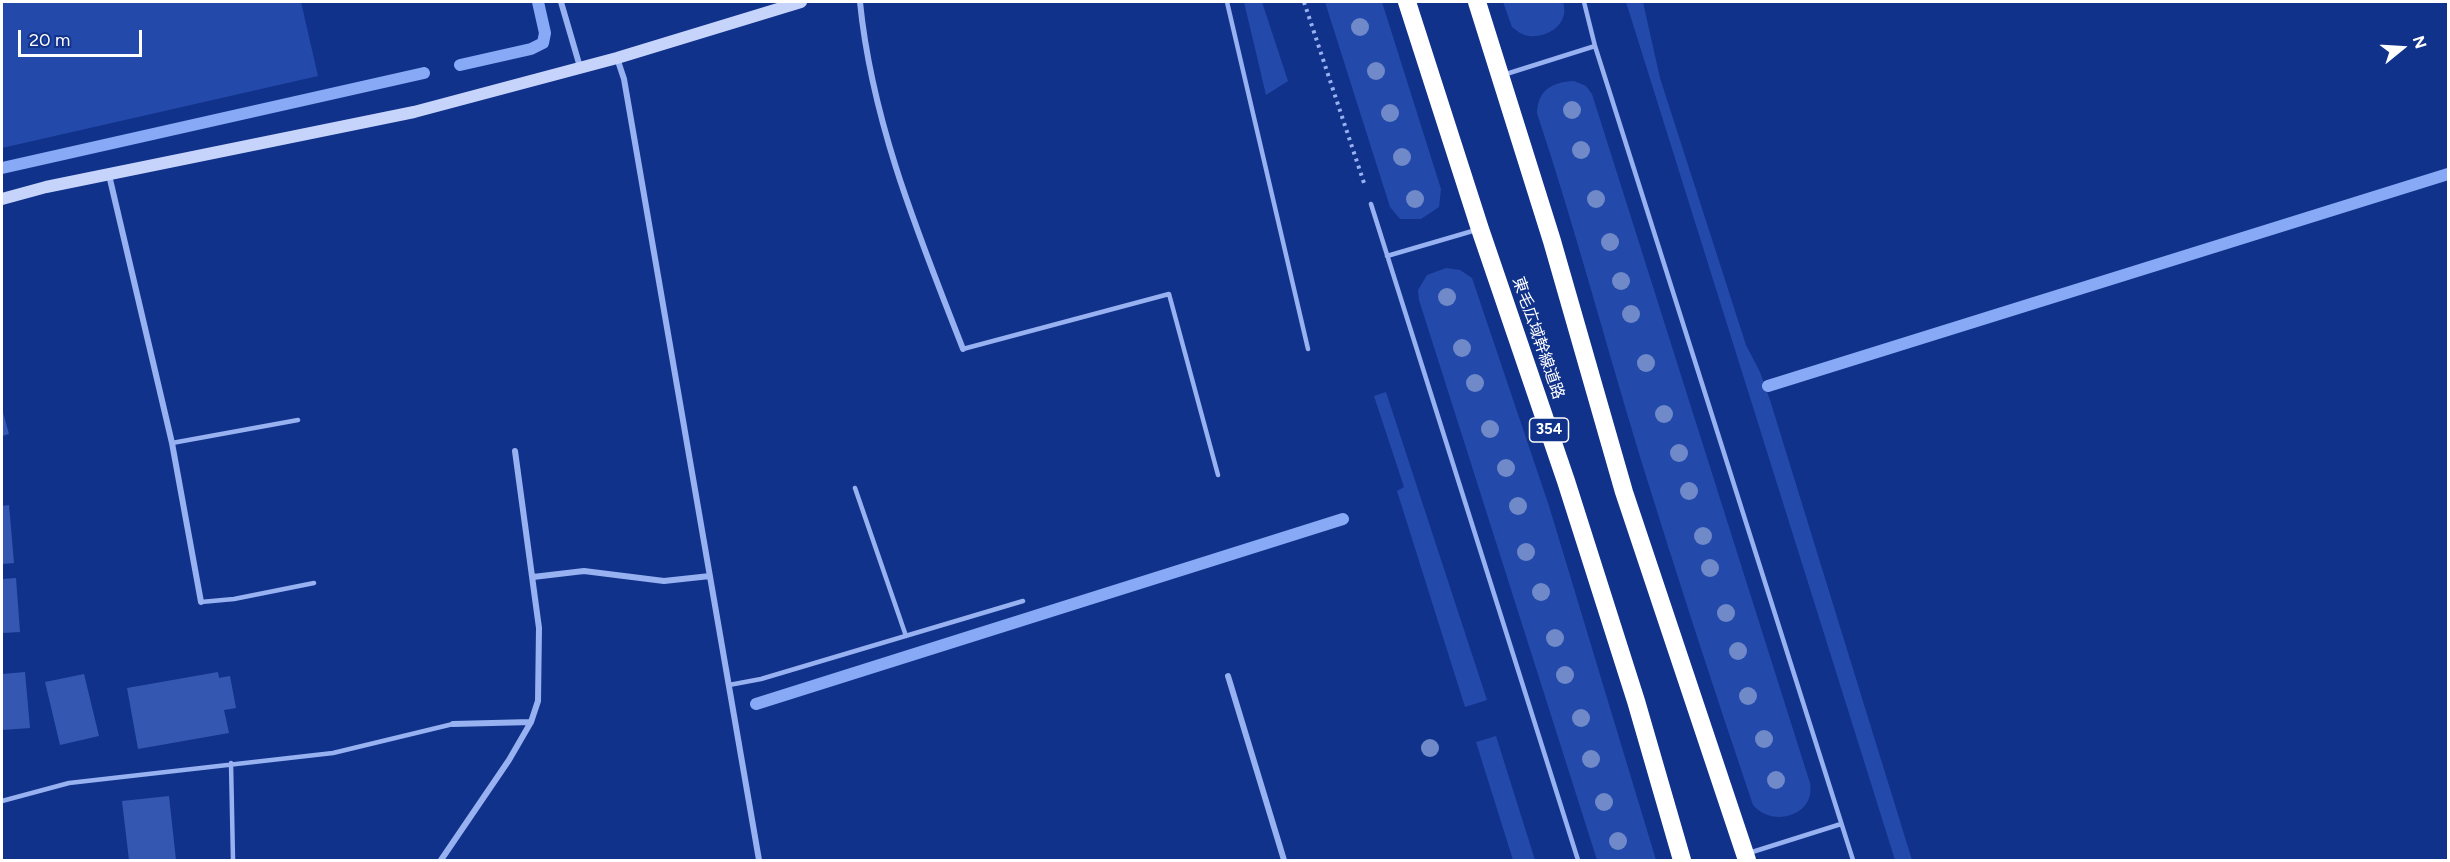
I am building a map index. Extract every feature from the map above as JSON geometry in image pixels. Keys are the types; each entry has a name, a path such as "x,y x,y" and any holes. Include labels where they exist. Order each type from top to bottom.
{"highway":[{"name":"東毛広域幹線道路","path":"1407,2 1479,228 1566,481 1636,701 1682,861"},
{"path":"1477,2 1552,241 1624,492 1746,857"}],"street":[{"path":"561,2 580,67"},
{"path":"2,200 46,187 414,112 617,58 801,2"},
{"path":"860,2 865,50 881,117 917,230 963,349"},
{"path":"617,58 628,103 759,861"},
{"path":"109,175 172,443 201,602"},
{"path":"441,861 509,760 531,722 538,701 539,628 515,451"},
{"path":"533,577 584,570 664,581 710,576"},
{"path":"1228,676 1284,861"},
{"path":"453,724 531,722"}],"lane":[{"path":"1227,2 1308,349"},
{"path":"1584,2 1595,46 1852,861"},
{"path":"1501,75 1595,46"},
{"path":"1371,204 1578,861"},
{"path":"1387,256 1479,228"},
{"path":"963,349 1169,294 1218,475"},
{"path":"172,443 298,420"},
{"path":"855,488 906,636"},
{"path":"201,602 234,599 314,583"},
{"path":"729,685 761,680 1023,601"},
{"path":"2,801 69,783 333,753 453,724"},
{"path":"231,763 233,861"},
{"path":"1746,857 1841,824"}],"path":[{"path":"1304,2 1371,204"}],"shaded area":[{"path":"2,2 301,2 318,76 2,148"},
{"path":"1244,2 1262,2 1288,81 1266,95"},
{"path":"1325,2 1382,2 1441,189 1439,207 1421,219 1400,219 1390,207"},
{"path":"1503,2 1563,2 1561,23 1550,32 1536,36 1520,33 1512,27"},
{"path":"1626,2 1643,2 1660,78 1746,345 1760,372 1770,400 1912,860 1895,860"},
{"path":"1574,81 1586,86 1592,94 1810,783 1810,794 1806,804 1800,811 1791,815 1771,816 1761,812 1753,805 1628,417 1537,113 1543,93 1559,83"},
{"path":"1446,268 1460,270 1472,278 1549,506 1656,860 1597,860 1419,300 1418,290 1427,275"},
{"path":"1386,392 1487,700 1465,707 1397,491 1404,487 1374,396"},
{"path":"1496,736 1535,860 1513,860 1476,742"}],"building":[{"path":"2,409 9,434 2,436"},
{"path":"9,505 14,563 2,564 2,506"},
{"path":"16,578 20,632 2,633 2,579"},
{"path":"25,672 30,728 2,730 2,674"},
{"path":"218,672 219,678 230,676 236,708 224,710 229,733 138,749 127,688"},
{"path":"84,674 99,736 60,745 45,682"},
{"path":"169,796 176,860 129,860 122,801"}],"waterway":[{"path":"460,65 531,49 543,43 545,33 538,2"},
{"path":"2,168 424,73"},
{"path":"1768,386 2448,174"},
{"path":"756,704 1343,519"}]}
